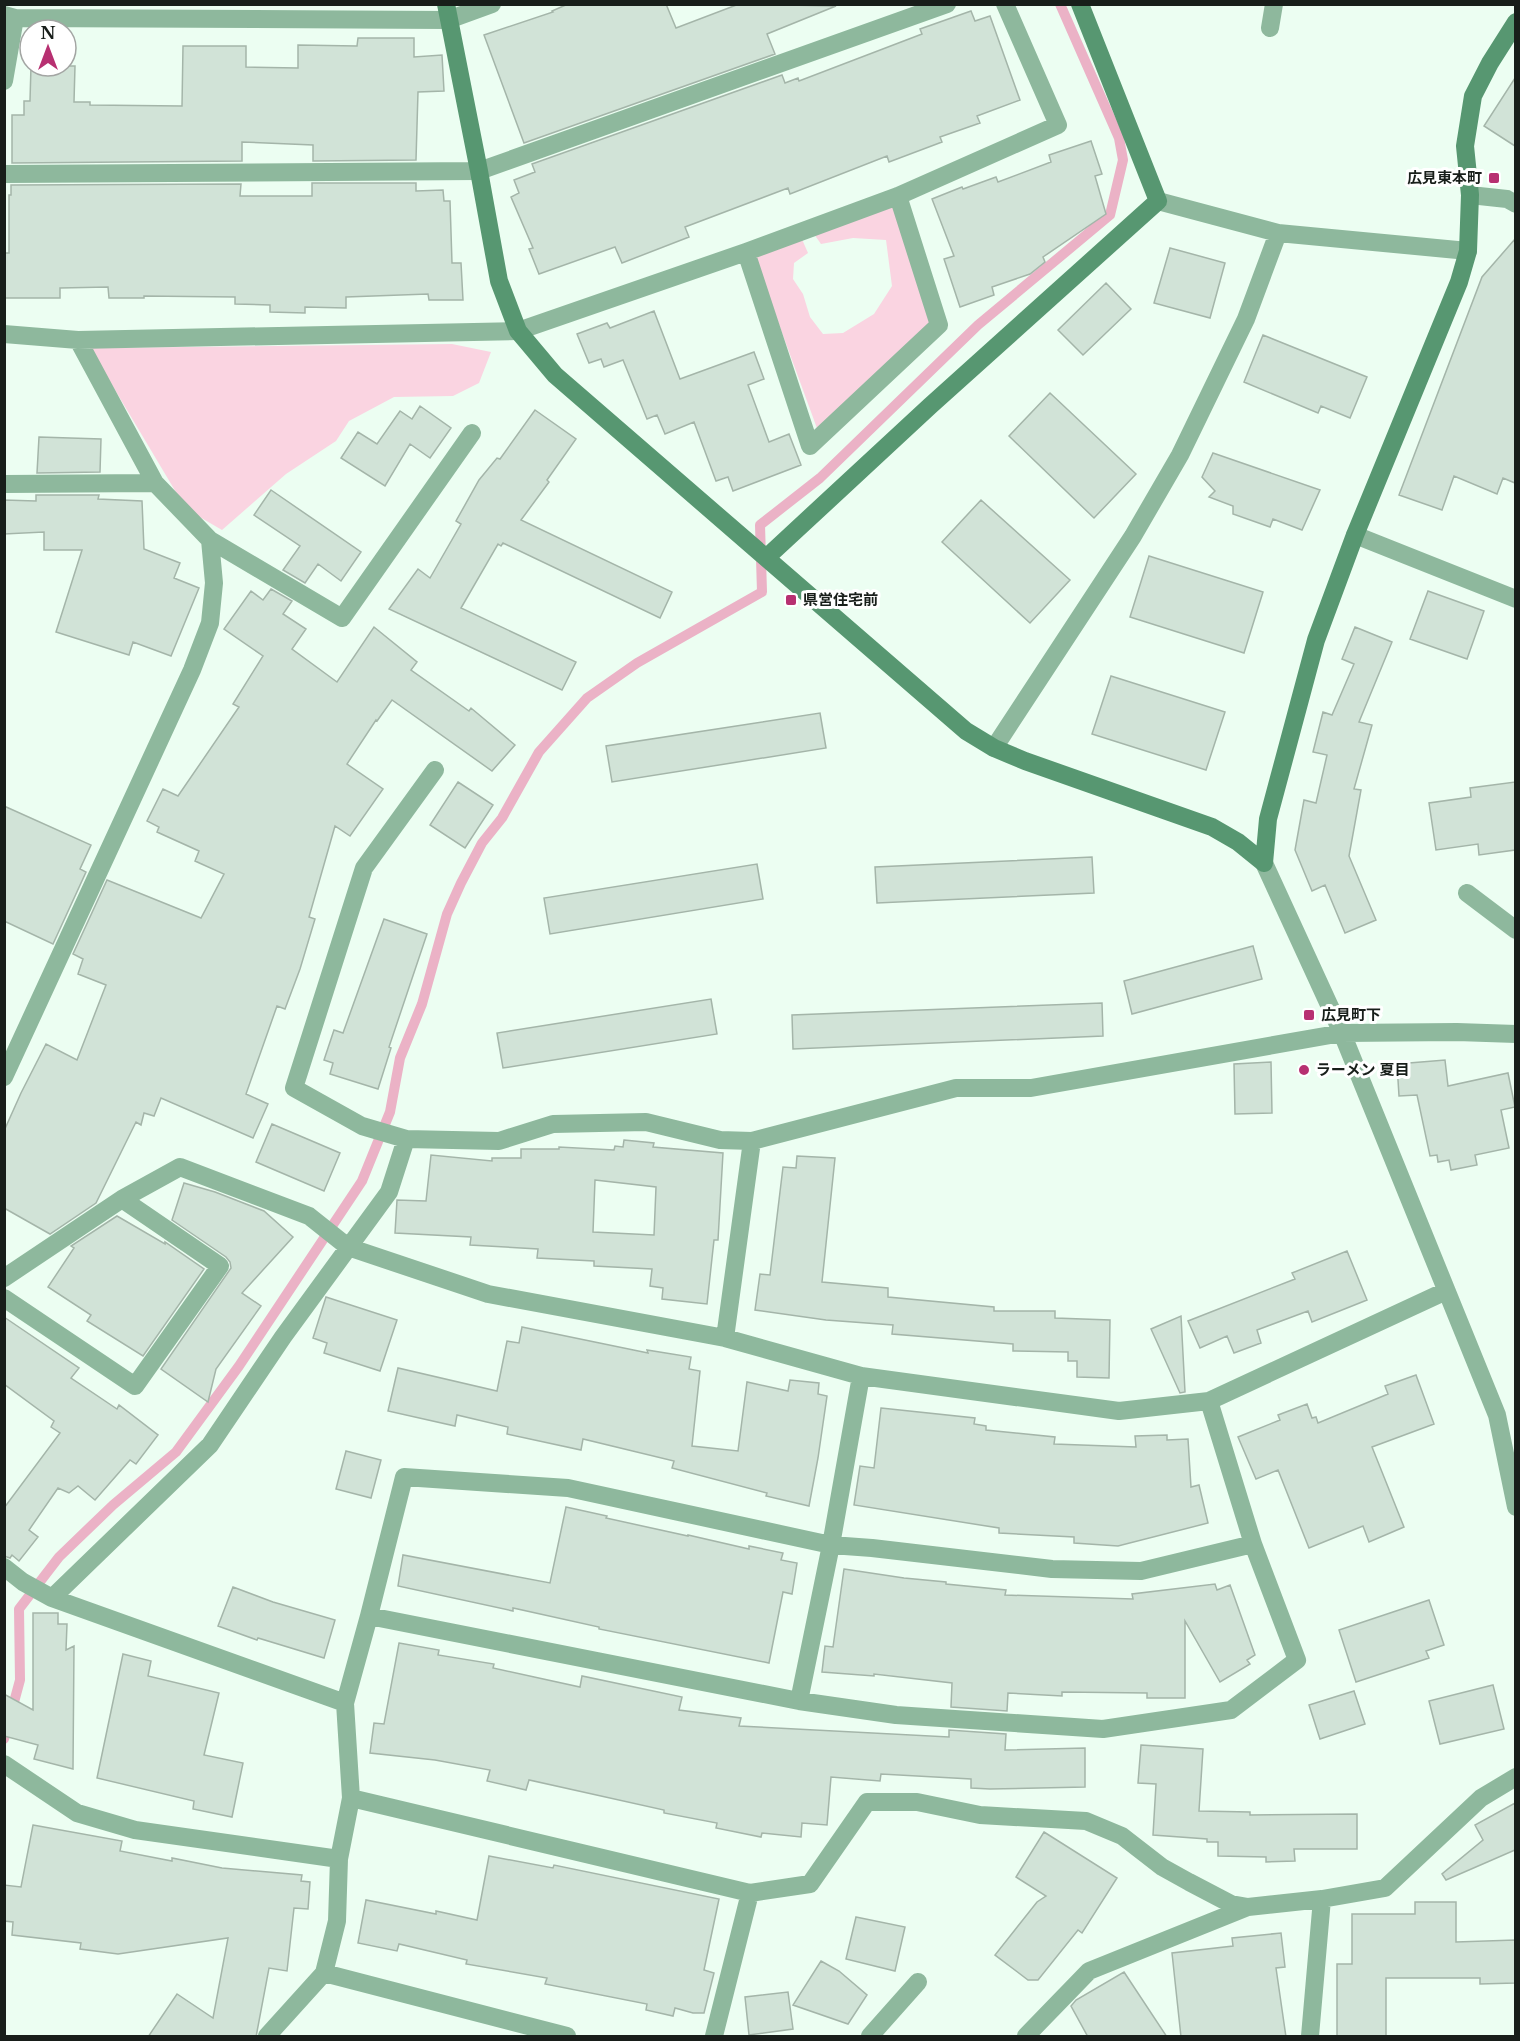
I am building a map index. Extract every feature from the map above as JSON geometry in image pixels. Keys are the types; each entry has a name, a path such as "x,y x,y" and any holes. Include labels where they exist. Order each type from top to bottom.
{"street":[{"path":"4,81 10,16 447,12 492,4"},
{"path":"4,174 479,171 947,4"},
{"path":"4,334 78,340 518,332 898,196 1058,125 1005,4"},
{"path":"1080,4 1158,201"},
{"path":"1270,28 1274,4"},
{"path":"447,12 499,281 518,332 555,375 966,731 994,748 1024,761 1212,827 1238,842 1264,863 1342,1033 1497,1414 1515,1506"},
{"path":"1264,863 1268,819 1316,640 1355,535 1459,282 1468,251 1470,195 1465,146 1473,96 1515,22"},
{"path":"1470,195 1506,200 1515,204"},
{"path":"746,252 810,446 939,326 898,196"},
{"path":"1158,201 1278,233 1468,251"},
{"path":"766,558 930,406 1158,201"},
{"path":"994,748 1133,536 1179,455 1246,320 1278,233"},
{"path":"78,340 155,483 210,540 342,618 472,433"},
{"path":"4,484 155,483"},
{"path":"1355,535 1515,599"},
{"path":"4,1077 192,670 210,623 214,583 210,540"},
{"path":"435,770 364,868 294,1088 362,1126 406,1139 499,1141 553,1124 646,1122 720,1140 752,1141 956,1088 1031,1088 1342,1033 1515,1034"},
{"path":"1467,893 1515,930"},
{"path":"48,1596 210,1445 283,1336 389,1192 406,1139"},
{"path":"725,1338 752,1141"},
{"path":"4,1278 122,1199 180,1167 309,1216 348,1247 488,1294 725,1338 861,1376 1119,1411 1209,1401 1446,1291"},
{"path":"4,1298 135,1386 220,1266 122,1199"},
{"path":"799,1701 831,1545 861,1376"},
{"path":"369,1616 799,1701 896,1715 1103,1729 1231,1710 1297,1660 1252,1544 1209,1401"},
{"path":"267,2037 324,1973 337,1922 339,1859 351,1798 345,1703 404,1477 568,1488 831,1545 1052,1569 1142,1571 1252,1544"},
{"path":"4,1567 48,1596 345,1703"},
{"path":"5,1764 77,1813 135,1830 339,1859"},
{"path":"1026,2037 1089,1971 1248,1907 1322,1899 1385,1888 1480,1798 1515,1777"},
{"path":"351,1798 750,1893 810,1884 867,1802 917,1802 980,1815 1086,1821 1122,1836 1162,1867 1189,1882 1232,1904 1248,1907"},
{"path":"714,2037 750,1893"},
{"path":"1310,2037 1322,1899"},
{"path":"324,1973 567,2037"},
{"path":"870,2037 918,1982"}],"shaded area":[{"path":"895,201 930,322 818,431 754,256 801,237 808,253 794,263 793,279 803,294 810,317 823,334 843,333 874,314 892,286 886,240 853,238 821,244 814,234"},
{"path":"452,344 491,352 479,383 453,396 394,397 349,421 336,441 286,474 222,530 186,509 90,348"}],"building":[{"path":"568,4 666,4 676,28 739,4 836,6 767,34 775,54 524,143 484,35 553,12"},
{"path":"971,11 975,21 990,16 1020,100 977,116 980,123 940,137 942,142 889,162 887,156 790,194 788,188 685,227 689,237 622,263 615,247 539,274 529,249 533,248 511,197 519,193 514,180 535,172 532,164 782,75 785,83 798,78 799,81 922,34 920,29"},
{"path":"358,38 414,38 414,57 442,55 444,91 418,92 416,160 313,161 313,145 242,142 242,161 12,163 12,115 24,115 24,101 30,101 31,78 75,78 74,102 90,102 90,105 182,106 183,46 246,46 246,67 298,68 298,45 357,46"},
{"path":"1515,78 1515,146 1484,126"},
{"path":"1091,141 1102,174 1095,176 1106,214 1043,257 1045,262 1030,274 992,287 994,295 960,307 944,259 954,256 932,199 996,177 998,182 1051,162 1049,155"},
{"path":"312,183 416,183 416,191 443,190 444,201 450,201 452,263 461,263 463,300 429,300 428,294 346,297 346,308 305,307 305,313 270,312 270,305 235,304 235,297 109,298 108,287 60,288 60,298 4,298 4,253 9,253 11,185 241,184 240,196 312,196"},
{"path":"1515,239 1515,483 1503,478 1497,494 1454,476 1442,510 1399,495 1482,277"},
{"path":"1170,248 1225,263 1210,318 1154,303"},
{"path":"1106,283 1131,309 1083,355 1058,330"},
{"path":"654,311 680,379 754,352 764,379 748,385 769,442 789,434 801,465 733,491 728,477 716,481 694,422 665,434 657,415 647,419 623,360 604,367 601,359 589,363 577,334 607,323 610,328"},
{"path":"1263,335 1367,377 1350,418 1321,406 1318,413 1244,382"},
{"path":"1050,393 1136,474 1094,518 1009,436"},
{"path":"420,406 451,428 430,458 410,444 385,486 341,458 358,432 377,444 400,411 412,419"},
{"path":"535,410 576,439 547,480 549,482 521,520 672,592 660,618 503,543 501,546 498,544 461,608 576,662 562,690 389,609 418,569 430,578 461,524 456,521 479,480 497,458 500,459"},
{"path":"39,437 101,439 100,472 37,473"},
{"path":"1213,453 1320,490 1302,530 1273,519 1270,527 1233,514 1233,506 1209,497 1215,491 1202,477"},
{"path":"271,490 361,552 341,581 318,564 305,583 283,570 300,546 254,515"},
{"path":"36,495 99,495 98,499 142,501 144,549 180,563 174,578 199,588 171,656 133,642 129,655 56,632 82,550 44,550 44,532 4,534 4,500 36,501"},
{"path":"981,500 1070,580 1030,623 942,542"},
{"path":"1149,556 1263,592 1244,653 1130,617"},
{"path":"271,589 292,601 283,614 306,629 292,649 337,682 374,627 417,662 411,670 469,711 471,708 515,745 492,771 392,700 347,764 383,789 350,836 335,826 309,917 315,919 300,969 285,1009 277,1006 246,1094 268,1104 253,1138 161,1098 154,1116 144,1113 141,1125 136,1122 96,1203 50,1234 4,1208 4,1131 46,1044 77,1060 106,985 78,974 83,959 73,954 107,880 201,918 224,874 195,861 199,851 157,832 159,827 147,821 163,789 178,796 239,707 233,704 263,656 224,629 251,591 263,600"},
{"path":"1428,591 1484,611 1467,659 1410,639"},
{"path":"1355,627 1392,642 1359,722 1372,725 1354,789 1361,790 1349,856 1376,920 1345,933 1325,885 1312,891 1295,850 1304,800 1316,803 1327,755 1313,752 1323,712 1332,715 1354,664 1342,659"},
{"path":"1111,676 1225,712 1206,770 1092,734"},
{"path":"820,713 826,748 612,782 606,746"},
{"path":"458,782 493,805 465,848 430,825"},
{"path":"1515,782 1515,850 1479,855 1478,844 1436,850 1429,803 1471,797 1470,788"},
{"path":"4,806 91,845 80,869 86,872 53,944 4,921"},
{"path":"1092,857 1094,893 877,903 875,867"},
{"path":"757,864 763,899 550,934 544,898"},
{"path":"384,919 427,934 389,1047 391,1048 378,1089 330,1074 333,1063 324,1060 334,1030 343,1033"},
{"path":"1253,946 1262,979 1132,1014 1124,981"},
{"path":"711,999 717,1034 503,1068 497,1033"},
{"path":"1102,1003 1103,1036 793,1049 792,1015"},
{"path":"1445,1060 1448,1086 1508,1073 1515,1107 1501,1110 1509,1148 1475,1155 1477,1165 1451,1170 1449,1160 1438,1162 1437,1155 1430,1156 1417,1095 1399,1096 1397,1064"},
{"path":"1271,1062 1272,1113 1235,1114 1234,1064"},
{"path":"272,1124 340,1153 324,1191 256,1162"},
{"path":"624,1140 654,1143 653,1147 723,1153 718,1240 714,1240 707,1304 662,1299 663,1288 650,1286 652,1269 594,1266 594,1261 537,1258 538,1249 470,1245 471,1237 395,1233 397,1200 426,1201 431,1155 492,1161 492,1158 521,1158 521,1149 559,1149 559,1147 614,1150 615,1146 623,1147","holes":["595,1180 656,1187 654,1235 593,1232"]},
{"path":"797,1156 835,1158 822,1282 888,1288 888,1297 994,1307 994,1311 1055,1311 1055,1318 1110,1320 1109,1378 1077,1377 1077,1361 1068,1361 1068,1352 1013,1351 1013,1344 892,1334 893,1325 826,1320 755,1310 760,1274 770,1275 783,1167 796,1168"},
{"path":"184,1183 264,1211 293,1237 242,1293 261,1306 216,1369 208,1402 161,1369 231,1268 226,1257 172,1220"},
{"path":"117,1216 165,1244 165,1242 204,1269 143,1356 87,1321 91,1315 48,1287 74,1248 71,1246"},
{"path":"1347,1251 1367,1300 1312,1322 1308,1311 1257,1330 1261,1343 1234,1353 1227,1336 1200,1348 1188,1321 1295,1279 1292,1273"},
{"path":"326,1297 397,1320 380,1371 324,1353 327,1343 313,1338"},
{"path":"1181,1316 1185,1392 1180,1393 1151,1329"},
{"path":"4,1317 79,1368 71,1378 117,1409 119,1405 158,1435 136,1464 130,1460 95,1500 78,1486 69,1493 58,1488 29,1530 38,1537 19,1561 12,1555 10,1558 4,1556 4,1508 60,1433 51,1427 54,1421 4,1384"},
{"path":"522,1327 648,1353 647,1350 691,1357 689,1369 700,1371 692,1446 738,1451 747,1382 788,1391 790,1380 819,1383 818,1394 827,1396 809,1506 766,1496 767,1493 672,1468 674,1461 583,1439 581,1450 507,1434 508,1427 457,1415 455,1426 388,1411 398,1368 497,1391 507,1341 519,1343"},
{"path":"1416,1375 1434,1424 1372,1447 1404,1527 1369,1542 1363,1526 1309,1548 1278,1470 1256,1479 1238,1437 1280,1420 1278,1415 1307,1404 1312,1418 1316,1417 1318,1423 1388,1394 1385,1386"},
{"path":"881,1408 975,1418 974,1424 986,1426 986,1430 1055,1437 1054,1444 1136,1447 1135,1436 1167,1435 1167,1440 1188,1439 1191,1487 1199,1485 1208,1523 1118,1546 1074,1543 1074,1537 999,1533 999,1528 854,1505 860,1466 874,1468"},
{"path":"346,1451 381,1460 371,1498 336,1489"},
{"path":"566,1507 749,1549 749,1546 783,1553 781,1560 797,1563 792,1594 783,1592 769,1663 599,1629 599,1627 513,1608 513,1611 398,1586 403,1555 550,1583"},
{"path":"844,1569 1006,1590 1005,1595 1133,1599 1132,1594 1215,1584 1217,1590 1230,1585 1255,1655 1247,1660 1250,1664 1220,1682 1185,1621 1185,1698 1147,1698 1147,1693 1062,1692 1062,1696 1008,1693 1007,1711 951,1707 952,1683 874,1674 874,1676 822,1672 825,1646 833,1647"},
{"path":"233,1587 273,1602 335,1620 324,1658 258,1638 257,1640 218,1626"},
{"path":"1429,1600 1444,1645 1426,1651 1429,1658 1356,1682 1339,1630"},
{"path":"33,1613 58,1613 58,1624 67,1624 66,1650 74,1646 73,1769 34,1759 38,1745 4,1736 4,1694 33,1710"},
{"path":"399,1643 439,1650 438,1655 494,1664 493,1668 580,1687 582,1676 682,1697 679,1710 741,1718 739,1726 949,1737 949,1730 1006,1734 1005,1750 1085,1748 1085,1787 990,1789 971,1788 971,1779 881,1774 880,1781 831,1777 827,1825 802,1823 801,1837 762,1833 761,1837 716,1828 717,1823 664,1813 664,1810 529,1780 526,1790 487,1781 490,1770 435,1760 370,1753 374,1723 384,1724"},
{"path":"123,1654 151,1661 148,1676 219,1693 204,1755 243,1763 232,1817 193,1809 194,1801 97,1778"},
{"path":"1493,1685 1504,1729 1440,1744 1429,1701"},
{"path":"1354,1691 1365,1724 1320,1739 1309,1705"},
{"path":"1141,1745 1203,1749 1199,1811 1250,1812 1250,1815 1357,1814 1357,1849 1294,1849 1295,1861 1266,1862 1266,1857 1218,1856 1218,1842 1207,1842 1207,1839 1153,1835 1156,1784 1138,1783"},
{"path":"1515,1803 1515,1850 1446,1880 1442,1874 1483,1840 1475,1825"},
{"path":"33,1825 122,1841 120,1851 222,1868 302,1875 301,1881 310,1882 308,1909 294,1908 287,1971 269,1968 256,2037 148,2037 177,1994 213,2018 228,1938 118,1954 80,1949 81,1943 12,1935 13,1922 4,1921 4,1885 21,1887"},
{"path":"1044,1832 1117,1878 1082,1933 1078,1930 1038,1980 1028,1980 995,1955 1037,1902 1046,1896 1016,1877"},
{"path":"489,1856 553,1868 554,1865 719,1899 704,1970 714,1973 704,2013 693,2013 675,2008 673,2016 646,2010 647,2004 545,1984 547,1978 466,1964 467,1960 399,1944 397,1951 358,1943 366,1900 477,1920"},
{"path":"1415,1902 1456,1902 1456,1942 1515,1940 1515,1983 1480,1984 1480,1978 1386,1978 1386,2037 1337,2037 1337,1964 1352,1964 1352,1914 1415,1914"},
{"path":"856,1917 905,1927 895,1971 846,1959"},
{"path":"1281,1933 1285,1967 1276,1968 1286,2037 1181,2037 1172,1953 1233,1946 1232,1938"},
{"path":"821,1961 839,1971 867,1995 848,2024 793,2005"},
{"path":"1124,1972 1167,2037 1088,2037 1071,2006 1076,2000"},
{"path":"788,1992 793,2029 749,2035 745,1997"}],"waterway":[{"path":"4,1739 20,1680 19,1609 59,1557 113,1505 176,1452 239,1366 362,1181 390,1112 400,1058 422,1004 447,914 482,843 502,818 539,752 587,698 637,663 762,592 760,525 820,478 978,325 1110,215 1123,160 1119,138 1060,4"}],"place":[{"name":"広見東本町","path":"1494,178"},
{"name":"県営住宅前","path":"791,600"},
{"name":"広見町下","path":"1309,1015"},
{"name":"ラーメン 夏目","path":"1304,1070"}]}
